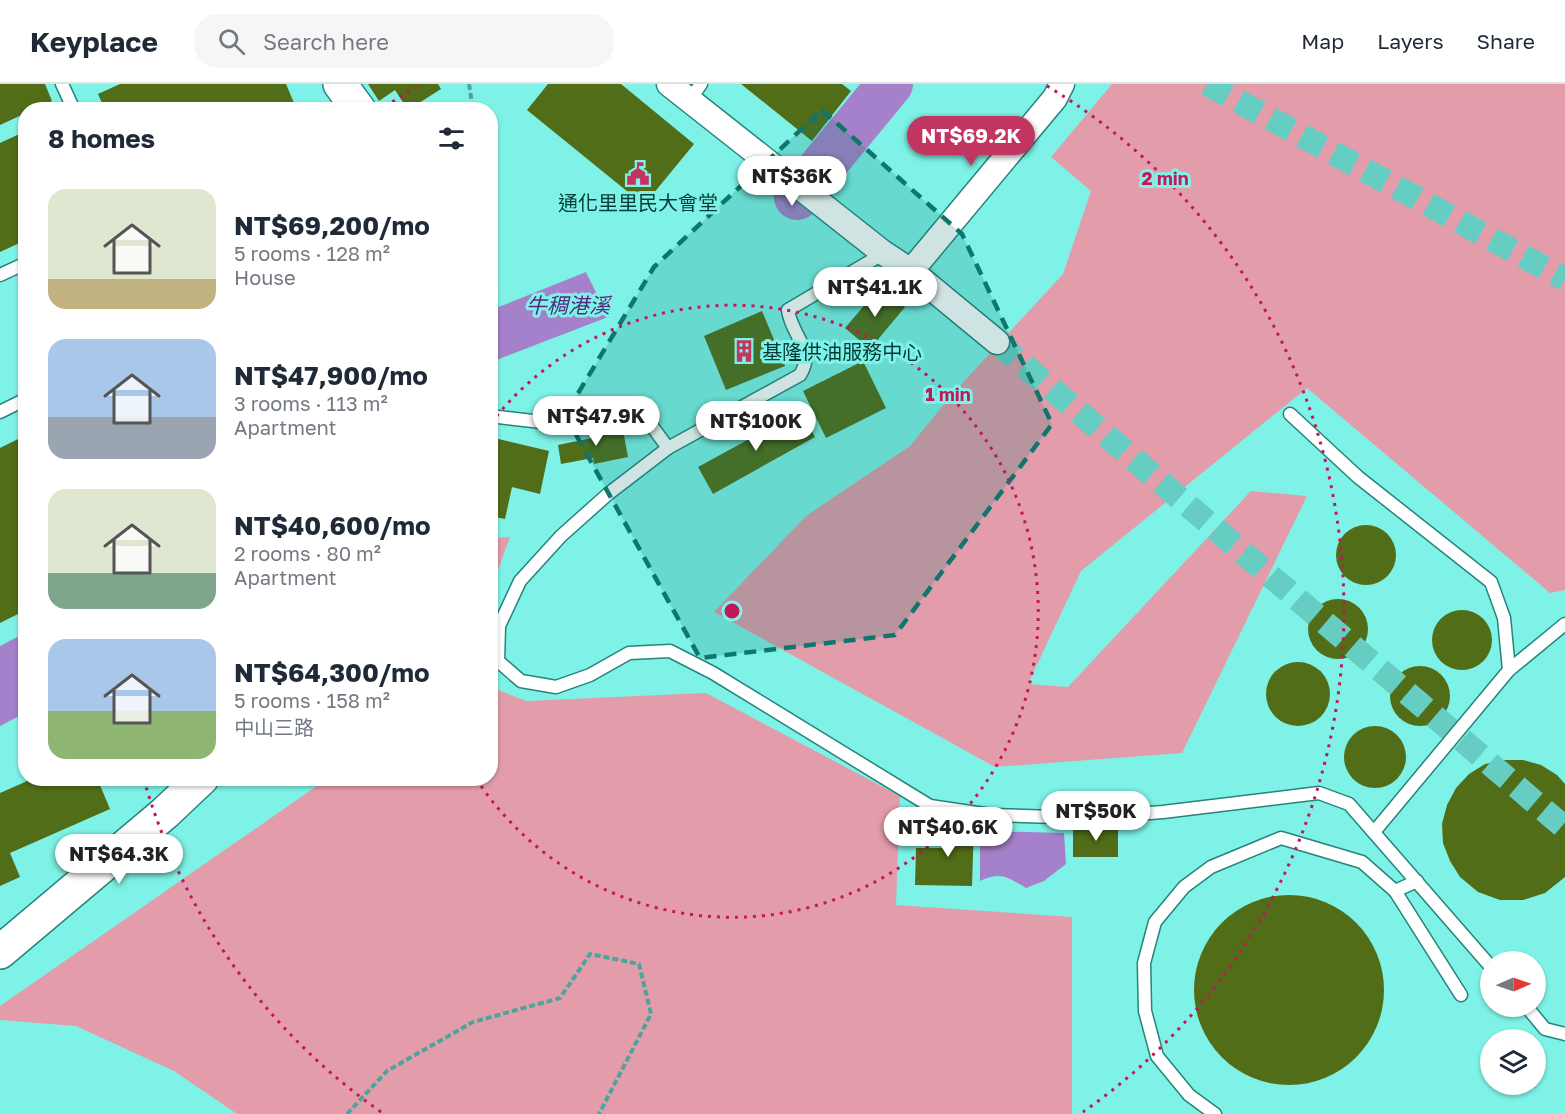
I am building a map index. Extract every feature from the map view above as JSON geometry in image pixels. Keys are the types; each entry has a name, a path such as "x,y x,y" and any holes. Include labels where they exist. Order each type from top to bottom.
{"street":[{"path":"340,84 353,102"},
{"path":"669,84 695,92 787,176 882,252 911,271 997,342"},
{"path":"911,271 1055,98 1062,84"},
{"path":"0,952 193,786"}],"lane":[{"path":"62,84 71,102"},
{"path":"882,252 788,310 806,355 807,364 800,375 669,448 608,494 561,536 520,581 499,626 498,661 521,681 556,687 590,675 629,653 670,651 713,673 930,806 991,815 1086,818 1163,812 1319,793 1349,804 1480,954"},
{"path":"0,275 18,267"},
{"path":"0,412 18,403"},
{"path":"498,417 541,422 629,405 646,418 669,448"},
{"path":"1290,414 1358,477 1491,582 1504,618 1509,670"},
{"path":"1374,832 1509,670 1565,624"},
{"path":"1215,1114 1189,1095 1157,1056 1145,1011 1144,975 1144,963 1155,922 1184,887 1211,867 1281,838 1362,862 1395,891 1461,995"},
{"path":"1395,891 1417,881"},
{"path":"1535,1017 1545,1029 1565,1034"}],"path":[{"path":"469,84 471,102"},
{"path":"347,1114 387,1071 473,1022 560,998 590,954 639,964 651,1014 599,1114"}],"highlighted area":[{"path":"822,110 962,234 1052,424 895,635 700,658 565,415 654,267"}],"shaded area":[{"path":"1112,84 1565,84 1565,590 1550,593 1307,388 1081,571 1028,684 1068,687 1251,491 1307,496 1182,753 995,767 714,612 806,516 910,446 954,392 1063,274 1091,191 1051,157"},
{"path":"510,537 498,570 498,538"},
{"path":"498,690 526,701 706,693 900,796 896,905 1072,917 1072,1114 237,1114 174,1071 76,1026 0,1020 0,1006 317,786 498,786"}],"water":[{"name":"牛稠港溪","path":"586,272 608,317 498,359 498,307"},
{"path":"18,637 18,717 0,726 0,646"},
{"path":"980,831 1064,833 1066,864 1044,881 1026,888 999,876 980,881"}],"building":[{"path":"0,84 45,84 52,101 18,102 18,117 0,125"},
{"path":"120,84 286,84 294,102 102,102 98,94"},
{"path":"368,84 438,84 441,89 421,102 403,102 395,90 379,101"},
{"name":"通化里里民大會堂","path":"548,84 621,84 694,144 644,205 527,110"},
{"path":"741,84 842,84 851,91 812,141"},
{"path":"18,135 18,244 0,252 0,143"},
{"path":"880,287 905,307 870,349 845,328"},
{"name":"基隆供油服務中心","path":"762,311 785,366 726,390 704,336"},
{"path":"863,361 886,408 826,438 803,391"},
{"path":"801,411 815,437 713,494 698,467"},
{"path":"622,425 628,457 594,464 593,458 561,464 558,445 592,438 591,430"},
{"path":"18,439 18,614 0,623 0,448"},
{"path":"498,439 549,451 540,494 512,487 505,519 498,518"},
{"path":"1366,525 1387,534 1396,555 1387,576 1366,585 1345,576 1336,555 1345,534"},
{"path":"1338,599 1355,604 1363,612 1368,629 1363,646 1355,654 1338,659 1321,654 1313,646 1308,629 1313,612 1321,604"},
{"path":"1456,610 1468,610 1484,618 1490,628 1492,640 1490,652 1484,662 1468,670 1456,670 1440,662 1432,646 1432,634 1440,618"},
{"path":"1292,662 1304,662 1321,671 1328,682 1330,694 1328,706 1321,717 1304,726 1292,726 1280,721 1271,712 1266,700 1266,688 1271,676 1280,667"},
{"path":"1420,666 1437,671 1445,679 1450,696 1445,713 1437,721 1420,726 1403,721 1395,713 1390,696 1395,679 1403,671"},
{"path":"1375,726 1397,735 1406,757 1397,779 1375,788 1353,779 1344,757 1353,735"},
{"path":"1504,760 1523,760 1541,765 1557,775 1565,784 1565,877 1545,893 1523,900 1500,900 1478,892 1460,877 1443,843 1442,824 1447,805 1456,788 1469,774 1485,764"},
{"path":"18,785 100,786 110,809 10,853 20,877 0,886 0,793"},
{"path":"943,822 974,823 972,886 915,885 916,848 942,848"},
{"path":"1073,828 1118,828 1118,857 1073,857"},
{"path":"1280,895 1298,895 1334,906 1349,916 1363,930 1380,962 1384,990 1380,1018 1373,1035 1363,1050 1349,1064 1317,1081 1298,1085 1280,1085 1244,1074 1229,1064 1215,1050 1198,1018 1194,999 1194,981 1205,945 1215,930 1229,916 1261,899"}],"waterway":[{"name":"牛稠港溪","path":"797,197 890,84"}],"tunnel":[{"path":"1207,84 1565,279"},
{"path":"997,342 1565,828"}],"place":[{"name":"通化里里民大會堂","path":"638,174"},
{"name":"基隆供油服務中心","path":"744,351"}]}
